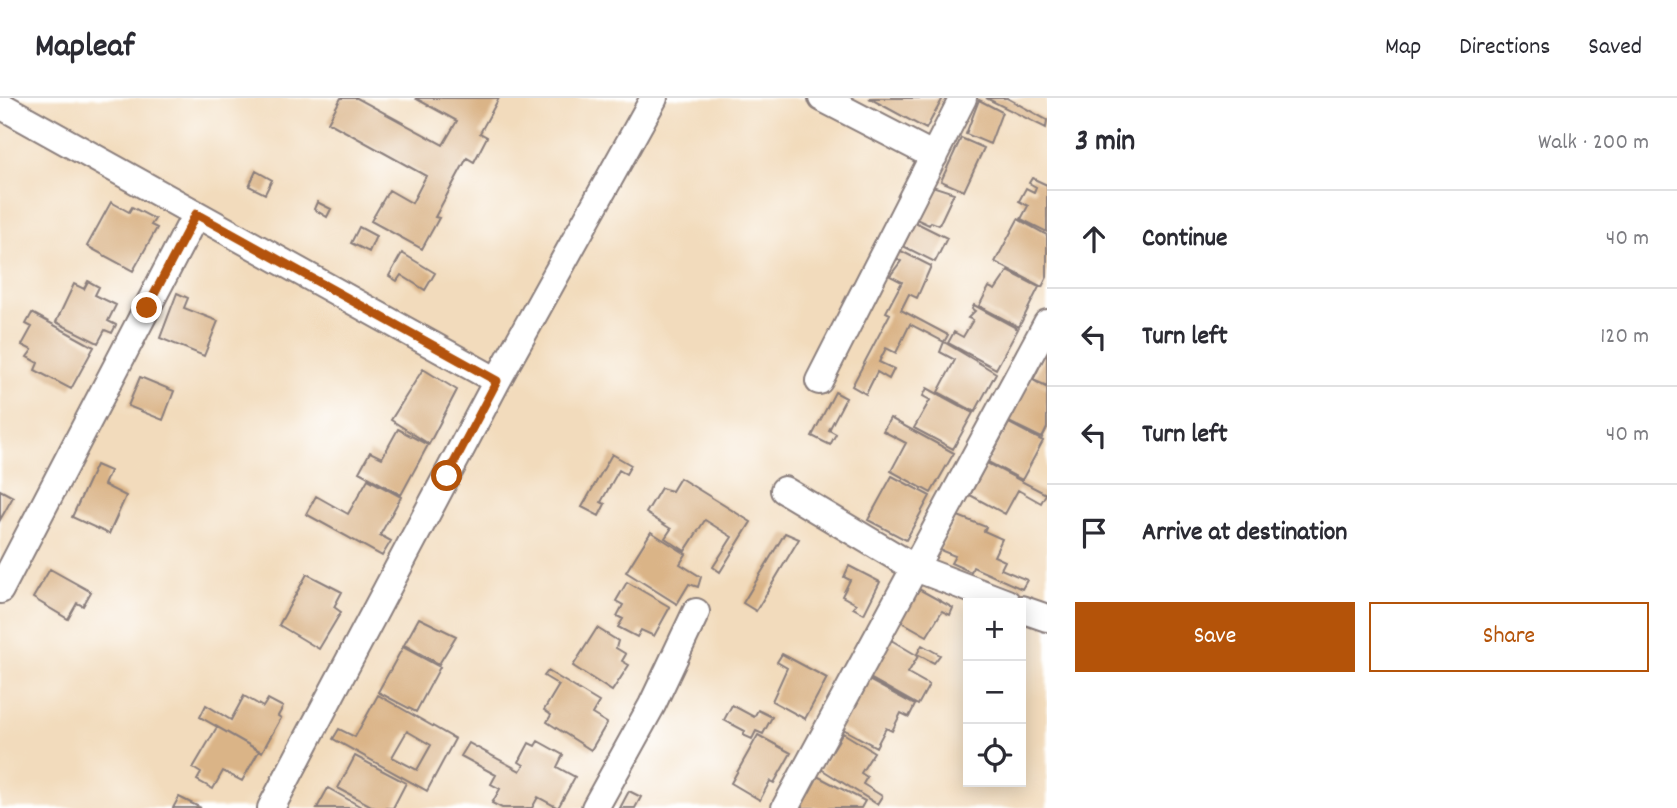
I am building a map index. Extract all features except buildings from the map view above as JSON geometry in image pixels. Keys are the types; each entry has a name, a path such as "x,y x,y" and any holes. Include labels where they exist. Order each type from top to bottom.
{"street":[{"path":"271,808 497,381 654,98"},
{"path":"822,98 934,156"},
{"path":"819,381 963,98"},
{"path":"0,105 497,381"},
{"path":"0,590 196,214"},
{"path":"785,808 1047,323"},
{"path":"784,490 913,567 994,598"},
{"path":"1026,610 1047,618"},
{"path":"594,808 652,705 696,612"}],"route":[{"path":"147,308 196,214 497,381 447,476"}]}
